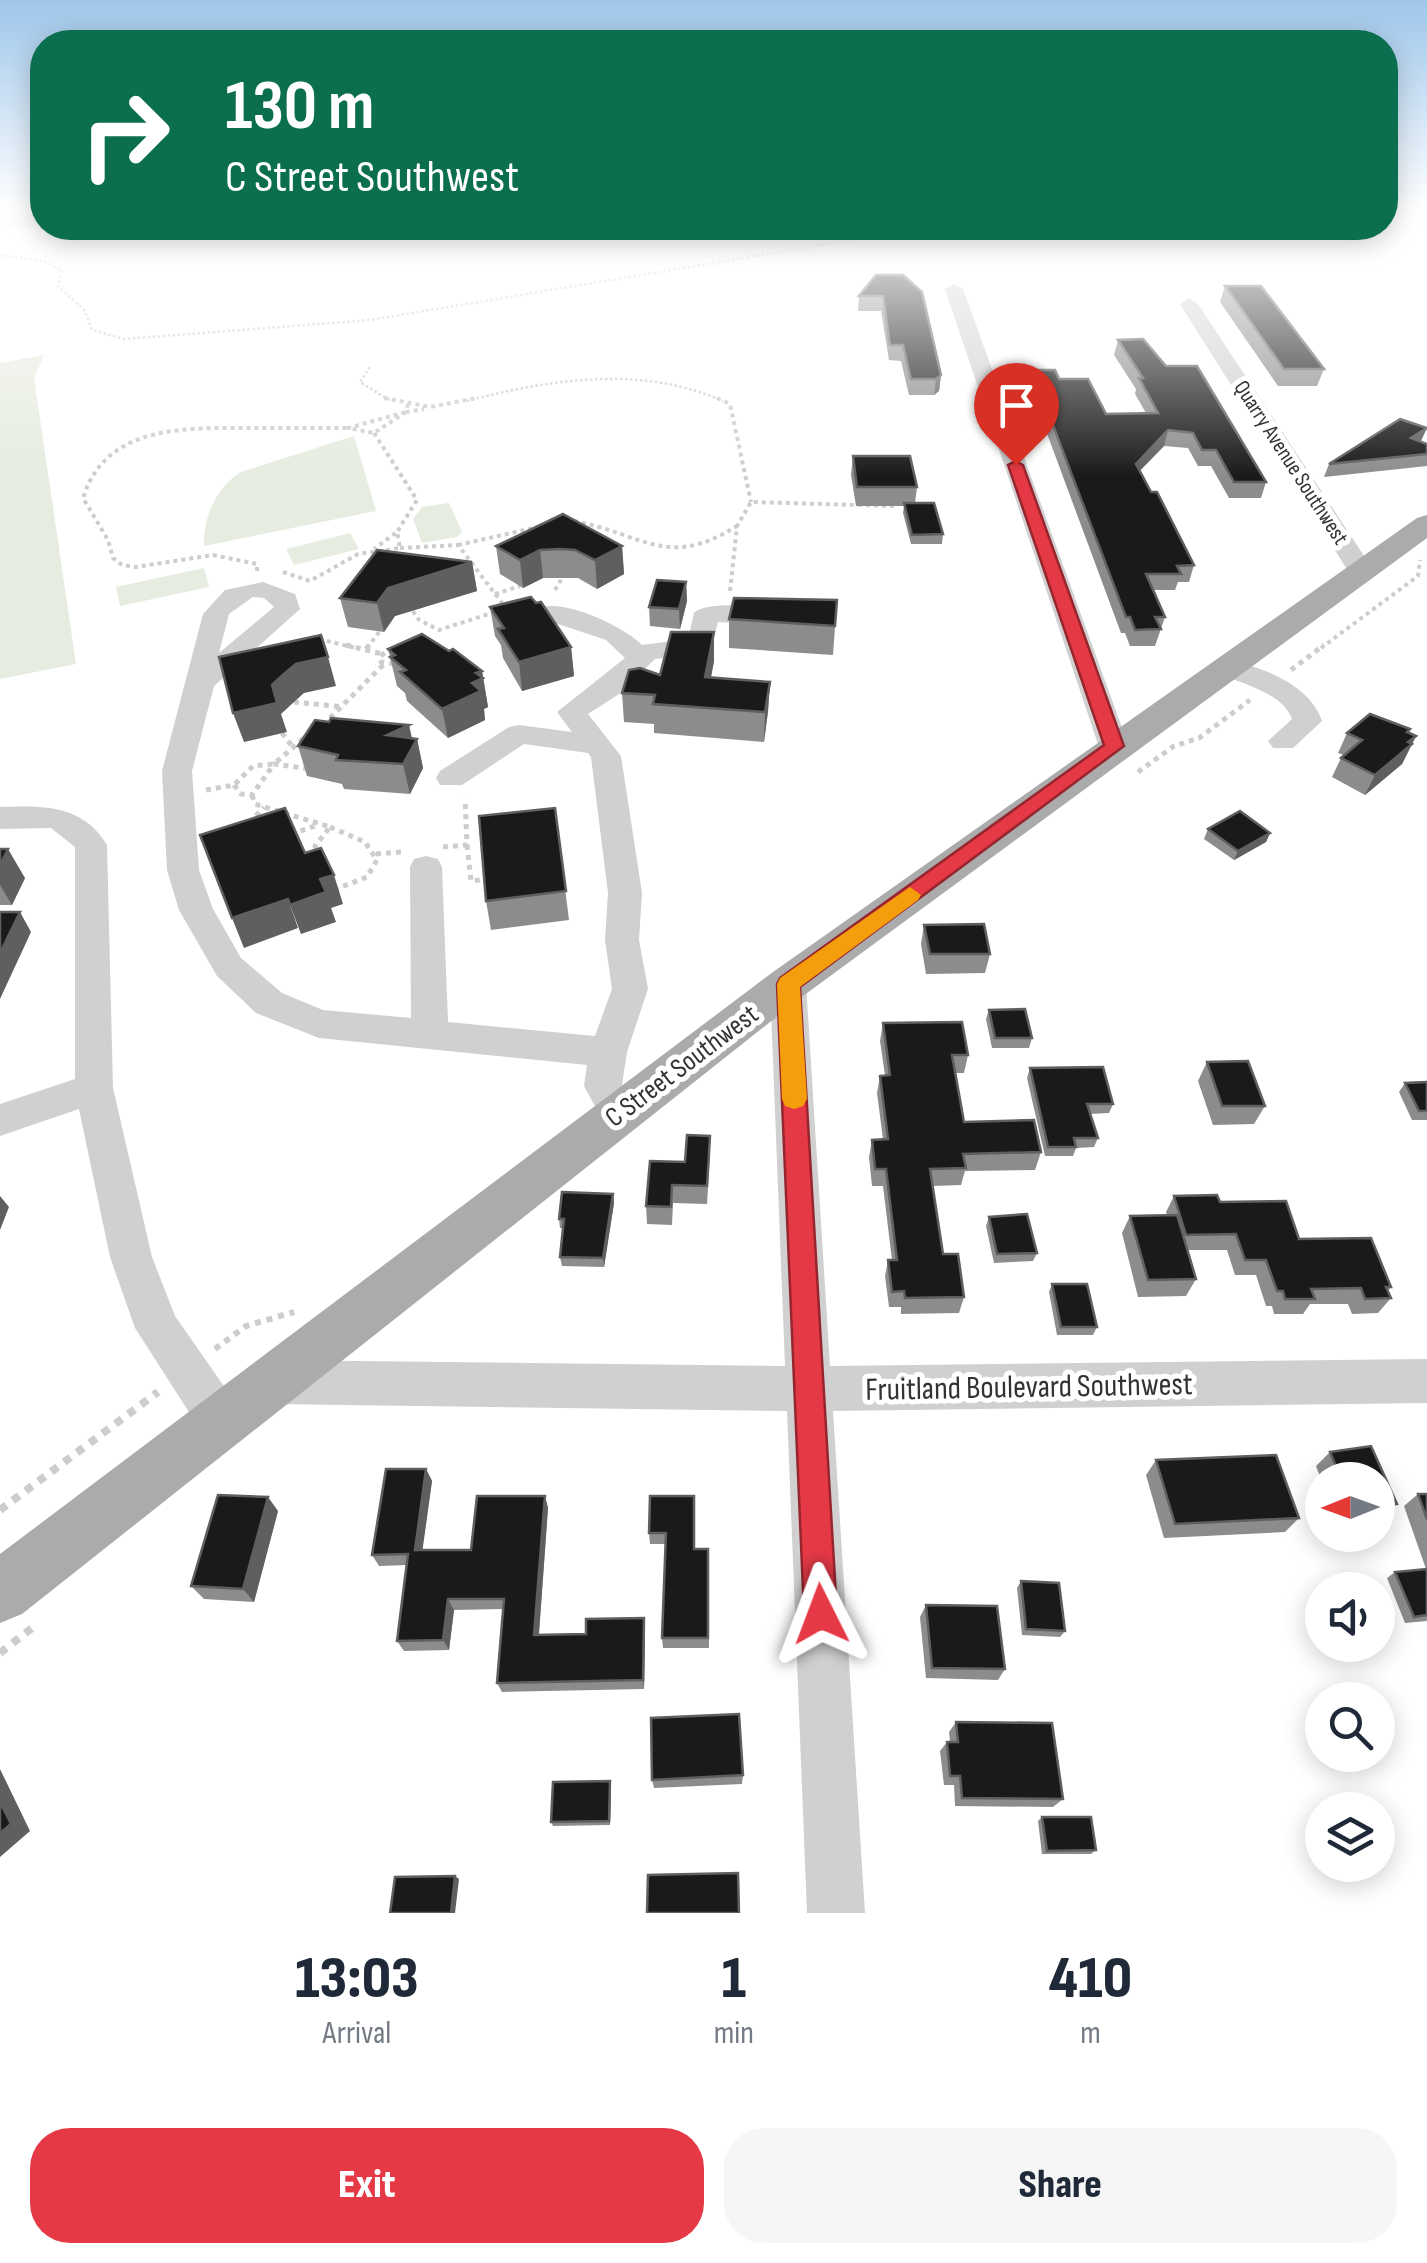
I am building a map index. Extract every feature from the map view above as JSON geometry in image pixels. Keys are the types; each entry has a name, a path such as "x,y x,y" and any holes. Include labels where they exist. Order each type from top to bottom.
{"main road":[{"name":"C Street Southwest","path":"0,1592 788,984 1114,746 1361,570 1424,530"}],"street":[{"path":"957,298 1114,746"},
{"name":"Quarry Avenue Southwest","path":"1189,304 1361,570"},
{"path":"552,613 616,634 640,658"},
{"path":"451,778 519,734 572,712 609,688 647,652 700,646 708,613 803,618"},
{"path":"1226,667 1298,702 1307,721 1283,741"},
{"path":"201,683 177,771 184,870 196,910 229,966 269,1004 319,1024 608,1052"},
{"path":"572,712 606,756 625,892 622,940 630,989 608,1052 602,1086 618,1112"},
{"path":"519,734 596,745"},
{"path":"0,818 60,817 78,826 91,845 94,1088 130,1257 157,1328 221,1421"},
{"path":"423,855 430,1036"},
{"path":"788,984 836,1913"},
{"path":"0,1120 94,1088"},
{"name":"Fruitland Boulevard Southwest","path":"272,1382 809,1389 1427,1381"}],"path":[{"path":"70,298 85,311 92,330 112,338 336,323 502,298"},
{"path":"370,367 360,382 367,391 430,408"},
{"path":"348,428 406,412 588,380 624,378 684,386 730,404 750,502 737,526 726,614"},
{"path":"267,571 257,571 251,561 229,555 122,566 113,558 108,533 89,512 83,498 94,468 114,451 152,432 348,428 374,433 406,412 408,404"},
{"path":"277,570 310,581 374,549 396,532 417,500 374,433"},
{"path":"750,502 894,506 890,495"},
{"path":"567,520 594,523 664,549 710,543 737,526"},
{"path":"374,549 458,546 552,524"},
{"path":"396,532 400,548"},
{"path":"458,546 502,603"},
{"path":"495,594 520,586"},
{"path":"425,637 495,612 502,603 510,602"},
{"path":"412,611 419,620 439,630"},
{"path":"495,612 502,616"},
{"path":"366,649 380,631"},
{"path":"306,641 321,639 382,654 402,652 410,644"},
{"path":"402,652 402,661"},
{"path":"382,654 379,660 384,664"},
{"path":"252,795 292,746 344,707 384,664 412,663"},
{"path":"294,702 344,707"},
{"path":"282,733 292,746"},
{"path":"178,794 234,785 253,766 274,764 311,769"},
{"path":"451,778 465,800 471,881 488,879"},
{"path":"234,785 241,794 252,795"},
{"path":"252,795 255,804 264,808 294,813 363,840 376,854 377,860 367,877 336,889"},
{"path":"252,835 246,825 264,808"},
{"path":"289,834 321,824"},
{"path":"320,862 314,846 330,828"},
{"path":"376,854 423,855 467,845"},
{"path":"0,1510 246,1326"}],"shaded area":[{"path":"44,355 34,378 76,664 0,679 0,363"},
{"path":"354,436 376,511 204,546 213,504 232,478"},
{"path":"449,503 462,532 457,537 422,543 413,519 422,507"},
{"path":"350,533 359,549 294,565 286,549"},
{"path":"204,568 209,587 120,606 116,587"}],"building":[{"path":"883,298 923,298 941,375 936,379 911,379 903,345 890,345"},
{"path":"1234,298 1270,298 1324,369 1284,369"},
{"path":"1143,339 1166,366 1197,366 1266,482 1234,482 1216,450 1202,450 1193,433 1168,430 1136,464 1151,492 1157,492 1194,565 1177,566 1181,574 1146,574 1165,617 1155,617 1161,629 1135,630 1130,617 1126,617 1032,370 1055,370 1059,379 1088,379 1106,414 1158,413 1139,378 1143,378 1118,340"},
{"path":"1400,419 1427,428 1411,438 1427,444 1427,454 1329,464"},
{"path":"853,456 910,456 917,487 857,487"},
{"path":"904,503 934,503 943,534 912,535"},
{"path":"563,514 622,546 595,560 575,550 560,549 540,550 520,560 496,546"},
{"path":"377,550 472,562 388,588 377,603 340,598"},
{"path":"657,580 686,582 679,609 649,607"},
{"path":"531,597 536,603 541,602 571,647 519,662 498,629 504,628 490,607"},
{"path":"734,598 837,600 835,626 729,619"},
{"path":"671,632 714,632 705,677 770,682 765,712 653,704 655,695 622,693 629,670 640,668 660,675"},
{"path":"422,634 449,651 453,649 482,671 476,673 483,678 472,683 481,691 442,709 400,672 406,670 390,657 395,655 388,649"},
{"path":"321,635 328,657 296,664 285,673 272,685 277,703 233,713 219,657"},
{"path":"1370,714 1410,729 1407,732 1416,736 1408,742 1412,744 1375,775 1341,758 1362,740 1347,733"},
{"path":"331,718 409,725 387,735 417,739 403,764 336,760 338,755 298,746 315,720 329,722"},
{"path":"285,808 305,853 321,848 334,875 320,879 326,892 290,905 288,899 232,918 200,835"},
{"path":"555,808 566,891 486,901 479,816"},
{"path":"1240,811 1270,833 1238,851 1208,829"},
{"path":"0,849 8,849 0,865"},
{"path":"0,912 20,912 0,953"},
{"path":"984,924 990,954 930,954 924,925"},
{"path":"1025,1009 1032,1038 995,1038 989,1010"},
{"path":"962,1022 968,1055 952,1055 964,1122 1034,1120 1041,1152 963,1154 966,1168 930,1169 943,1254 958,1254 964,1297 905,1298 904,1291 892,1292 888,1260 897,1260 886,1169 875,1169 872,1140 888,1139 880,1076 890,1075 883,1023"},
{"path":"1248,1061 1265,1106 1222,1106 1207,1062"},
{"path":"1103,1067 1113,1104 1087,1104 1098,1138 1074,1138 1076,1147 1048,1147 1030,1068"},
{"path":"1427,1082 1427,1111 1419,1111 1405,1083"},
{"path":"687,1135 710,1136 707,1186 672,1185 671,1207 646,1206 650,1161 685,1162"},
{"path":"562,1192 613,1194 603,1258 560,1257"},
{"path":"1217,1195 1220,1202 1286,1201 1299,1239 1371,1238 1391,1287 1386,1287 1391,1298 1365,1299 1361,1288 1311,1289 1315,1299 1285,1299 1283,1291 1277,1291 1266,1260 1245,1260 1236,1234 1186,1235 1174,1196"},
{"path":"1027,1214 1037,1253 997,1254 989,1217"},
{"path":"1177,1215 1196,1279 1148,1280 1130,1216"},
{"path":"1052,1284 1087,1284 1097,1327 1061,1327"},
{"path":"1371,1446 1378,1462 1334,1462 1330,1452"},
{"path":"1276,1455 1299,1518 1175,1524 1156,1460"},
{"path":"386,1469 426,1469 415,1550 471,1550 477,1496 545,1496 534,1635 586,1634 586,1619 644,1618 643,1680 497,1683 504,1599 448,1599 443,1640 397,1641 408,1554 372,1555"},
{"path":"1418,1494 1427,1494 1427,1519"},
{"path":"218,1495 268,1497 243,1589 191,1586"},
{"path":"650,1496 694,1496 694,1549 708,1549 708,1638 662,1638 666,1533 649,1533"},
{"path":"1427,1569 1427,1615 1414,1617 1395,1572"},
{"path":"1021,1581 1059,1583 1065,1631 1026,1629"},
{"path":"926,1605 997,1606 1005,1669 932,1668"},
{"path":"739,1714 743,1775 652,1780 651,1718"},
{"path":"956,1722 1052,1723 1063,1799 962,1798 960,1776 950,1776 947,1742 958,1742"},
{"path":"610,1781 609,1821 551,1822 553,1782"},
{"path":"0,1802 11,1824 0,1833"},
{"path":"1042,1817 1091,1817 1096,1850 1047,1851"},
{"path":"738,1873 739,1913 647,1913 648,1875"},
{"path":"455,1876 451,1913 390,1913 395,1877"}],"slow traffic":[{"path":"794,1099 788,984 910,895"}],"route":[{"path":"821,1614 788,984 1114,746 1016,465"}]}
